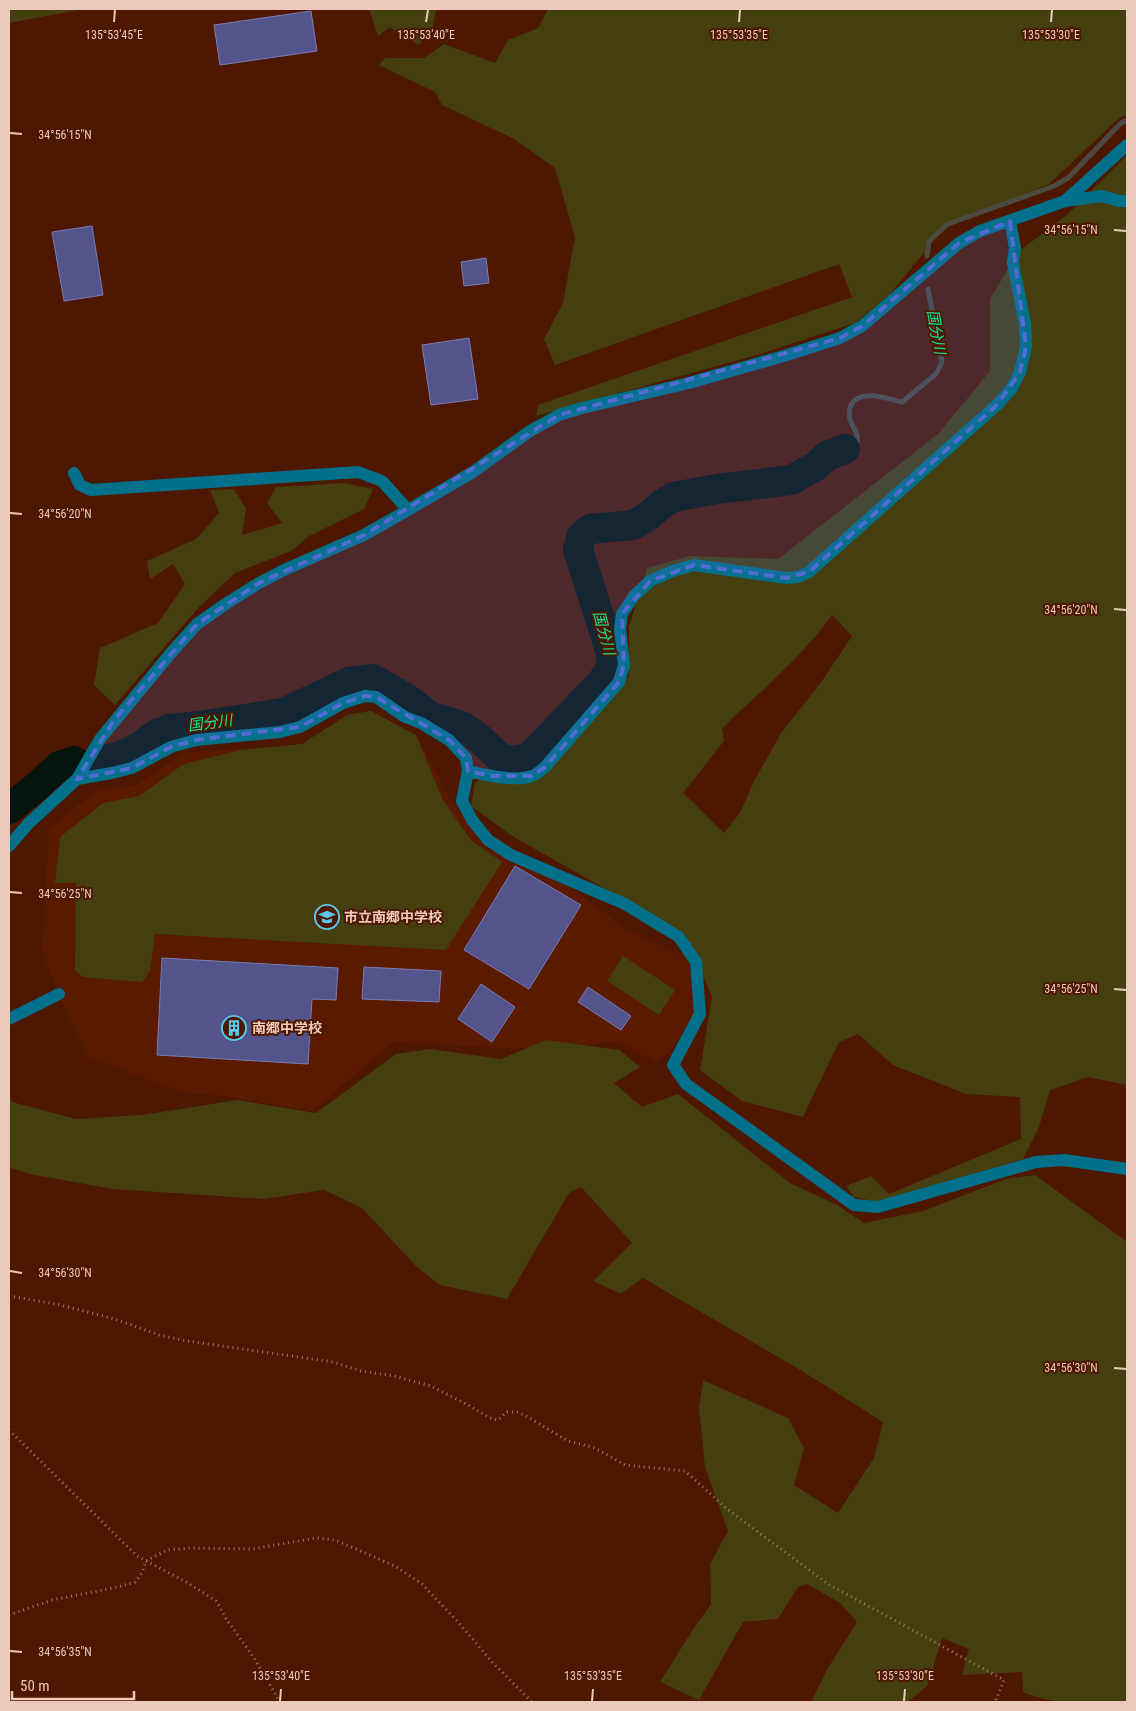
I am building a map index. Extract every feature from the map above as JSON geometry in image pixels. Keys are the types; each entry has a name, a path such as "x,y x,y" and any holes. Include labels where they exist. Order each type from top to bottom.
{"street":[{"path":"1065,201 1127,145"},
{"path":"9,846 29,823 77,779 100,739 114,720 197,624 260,583 284,570 364,535 472,472 530,431 559,415 689,383 840,338 862,326 959,243 980,231 1065,201 1102,196 1127,202"},
{"path":"468,770 492,776 514,778 532,776 545,768 619,682 624,665 620,629 622,614 634,596 650,581 672,571 694,565 786,578 798,577 809,572 998,404 1012,388 1020,372 1026,347 1025,324 1013,263 1015,248 1010,221"},
{"path":"74,473 80,485 91,490 358,472 382,480 408,510"},
{"path":"77,779 132,768 171,747 196,740 280,732 300,727 344,702 365,696 376,697 405,717 421,723 450,740 466,758 468,770 462,801 472,820 488,840 511,855 624,904 678,937 696,962 700,1014 672,1065 686,1084 854,1205 878,1207 1036,1162 1064,1160 1127,1169"},
{"path":"9,1019 59,994"}],"path":[{"path":"9,1296 56,1304 116,1319 160,1335 187,1341 332,1362 361,1371 394,1376 431,1386 490,1418 498,1420 506,1412 517,1412 568,1441 595,1448 625,1465 685,1471 726,1508 828,1584 1004,1680 995,1702"},
{"path":"9,1430 137,1556 188,1583 216,1601 254,1658 280,1702"},
{"path":"9,1615 52,1600 135,1582 142,1573 146,1561 167,1550 190,1548 252,1549 316,1538 334,1540 395,1566 422,1584 493,1663 532,1702"}],"highlighted area":[{"path":"1010,221 1026,347 1020,372 998,404 809,572 786,578 694,565 650,581 622,614 624,665 619,682 545,767 532,776 492,776 468,771 466,758 449,740 376,697 365,696 343,703 300,727 196,740 171,747 132,768 77,779 114,720 197,624 259,583 364,535 559,415 840,338 862,326 959,243"}],"shaded area":[{"path":"9,9 83,9 9,23"},
{"path":"369,9 436,9 432,33 418,45 390,27 378,36"},
{"path":"548,9 1127,9 1127,115 1119,118 1049,184 946,226 890,294 855,323 757,355 536,416 538,405 852,297 839,264 555,365 544,339 563,303 575,237 555,168 514,139 442,105 435,92 379,65 385,58 424,58 444,44 495,63 508,40 538,28"},
{"path":"1127,155 1127,1085 1088,1077 1050,1090 1039,1127 1023,1159 878,1202 854,1197 846,1186 871,1176 889,1194 1021,1139 1020,1097 966,1094 893,1065 858,1034 839,1042 803,1117 742,1101 700,1070 712,997 685,934 512,836 471,806 475,783 482,777 512,781 550,767 629,676 629,626 647,568 690,556 778,559 938,434 990,371 990,299 1018,252 1067,215","holes":["832,615 852,636 822,681 781,733 753,783 739,814 724,833 683,793 724,741 722,728 794,660"]},
{"path":"344,483 373,489 364,509 309,536 291,551 235,573 197,609 115,705 94,685 100,648 158,623 185,584 173,564 150,579 147,561 196,539 219,513 210,490 234,489 246,509 242,535 282,523 267,503 276,487"},
{"name":"市立南郷中学校","path":"371,711 416,735 451,800 479,837 572,887 624,928 683,954 689,962 696,1009 679,1041 658,1063 616,1041 566,1048 497,1048 394,1042 312,1111 231,1097 180,1092 89,1057 64,1007 42,952 49,828 100,788 135,786 183,753 302,744 347,715"},
{"path":"371,711 416,735 443,800 471,840 502,862 446,950 155,934 150,971 142,982 83,977 75,970 76,883 55,883 60,837 103,803 139,796 184,764 241,750 302,744 347,715"},
{"path":"623,956 675,990 659,1015 607,981"},
{"path":"546,1040 619,1050 640,1067 614,1083 642,1107 678,1094 790,1183 837,1205 864,1223 923,1211 1006,1179 1035,1175 1127,1242 1127,1702 1074,1703 1036,1697 1023,1692 1022,1672 962,1675 969,1649 942,1638 928,1685 908,1702 811,1702 828,1668 857,1622 840,1603 807,1584 798,1587 778,1619 743,1622 699,1700 660,1682 711,1604 710,1564 728,1531 705,1467 699,1408 703,1380 788,1418 804,1448 794,1485 838,1513 874,1458 883,1422 802,1371 643,1278 621,1294 593,1281 632,1243 581,1187 569,1193 507,1299 440,1285 416,1266 362,1208 324,1190 263,1199 113,1189 29,1174 9,1167 9,1092 12,1102 76,1119 142,1115 238,1100 316,1113 396,1054 430,1049 501,1059"}],"building":[{"path":"311,11 317,51 220,65 214,25"},
{"path":"92,226 103,295 64,301 52,232"},
{"path":"486,258 489,283 464,286 461,262"},
{"path":"469,338 478,399 431,405 422,345"},
{"path":"515,866 581,905 529,989 464,950"},
{"name":"南郷中学校","path":"162,958 338,968 336,1000 312,999 308,1064 157,1055"},
{"path":"364,967 441,971 439,1002 362,999"},
{"path":"481,984 515,1007 492,1042 458,1019"},
{"path":"588,987 631,1016 621,1030 578,1002"}],"waterway":[{"name":"国分川","path":"927,256 929,241 948,224 1054,186 1068,178 1121,123 1127,120"},
{"name":"国分川","path":"845,449 854,448 857,440 849,414 851,405 855,400 861,397 875,396 902,402 936,374 942,362 928,289"},
{"name":"国分川","path":"99,761 118,757 138,748 155,735 169,729 283,713 349,682 373,679 412,702 429,716 462,726 480,739 499,757 510,761 529,758 602,682 610,669 612,656 578,550 581,537 590,529 633,525 674,497 717,489 791,480 816,466 827,456 845,449"},
{"name":"国分川","path":"9,809 59,766 74,761"}],"place":[{"name":"市立南郷中学校","path":"327,917"},
{"name":"南郷中学校","path":"234,1028"}]}
